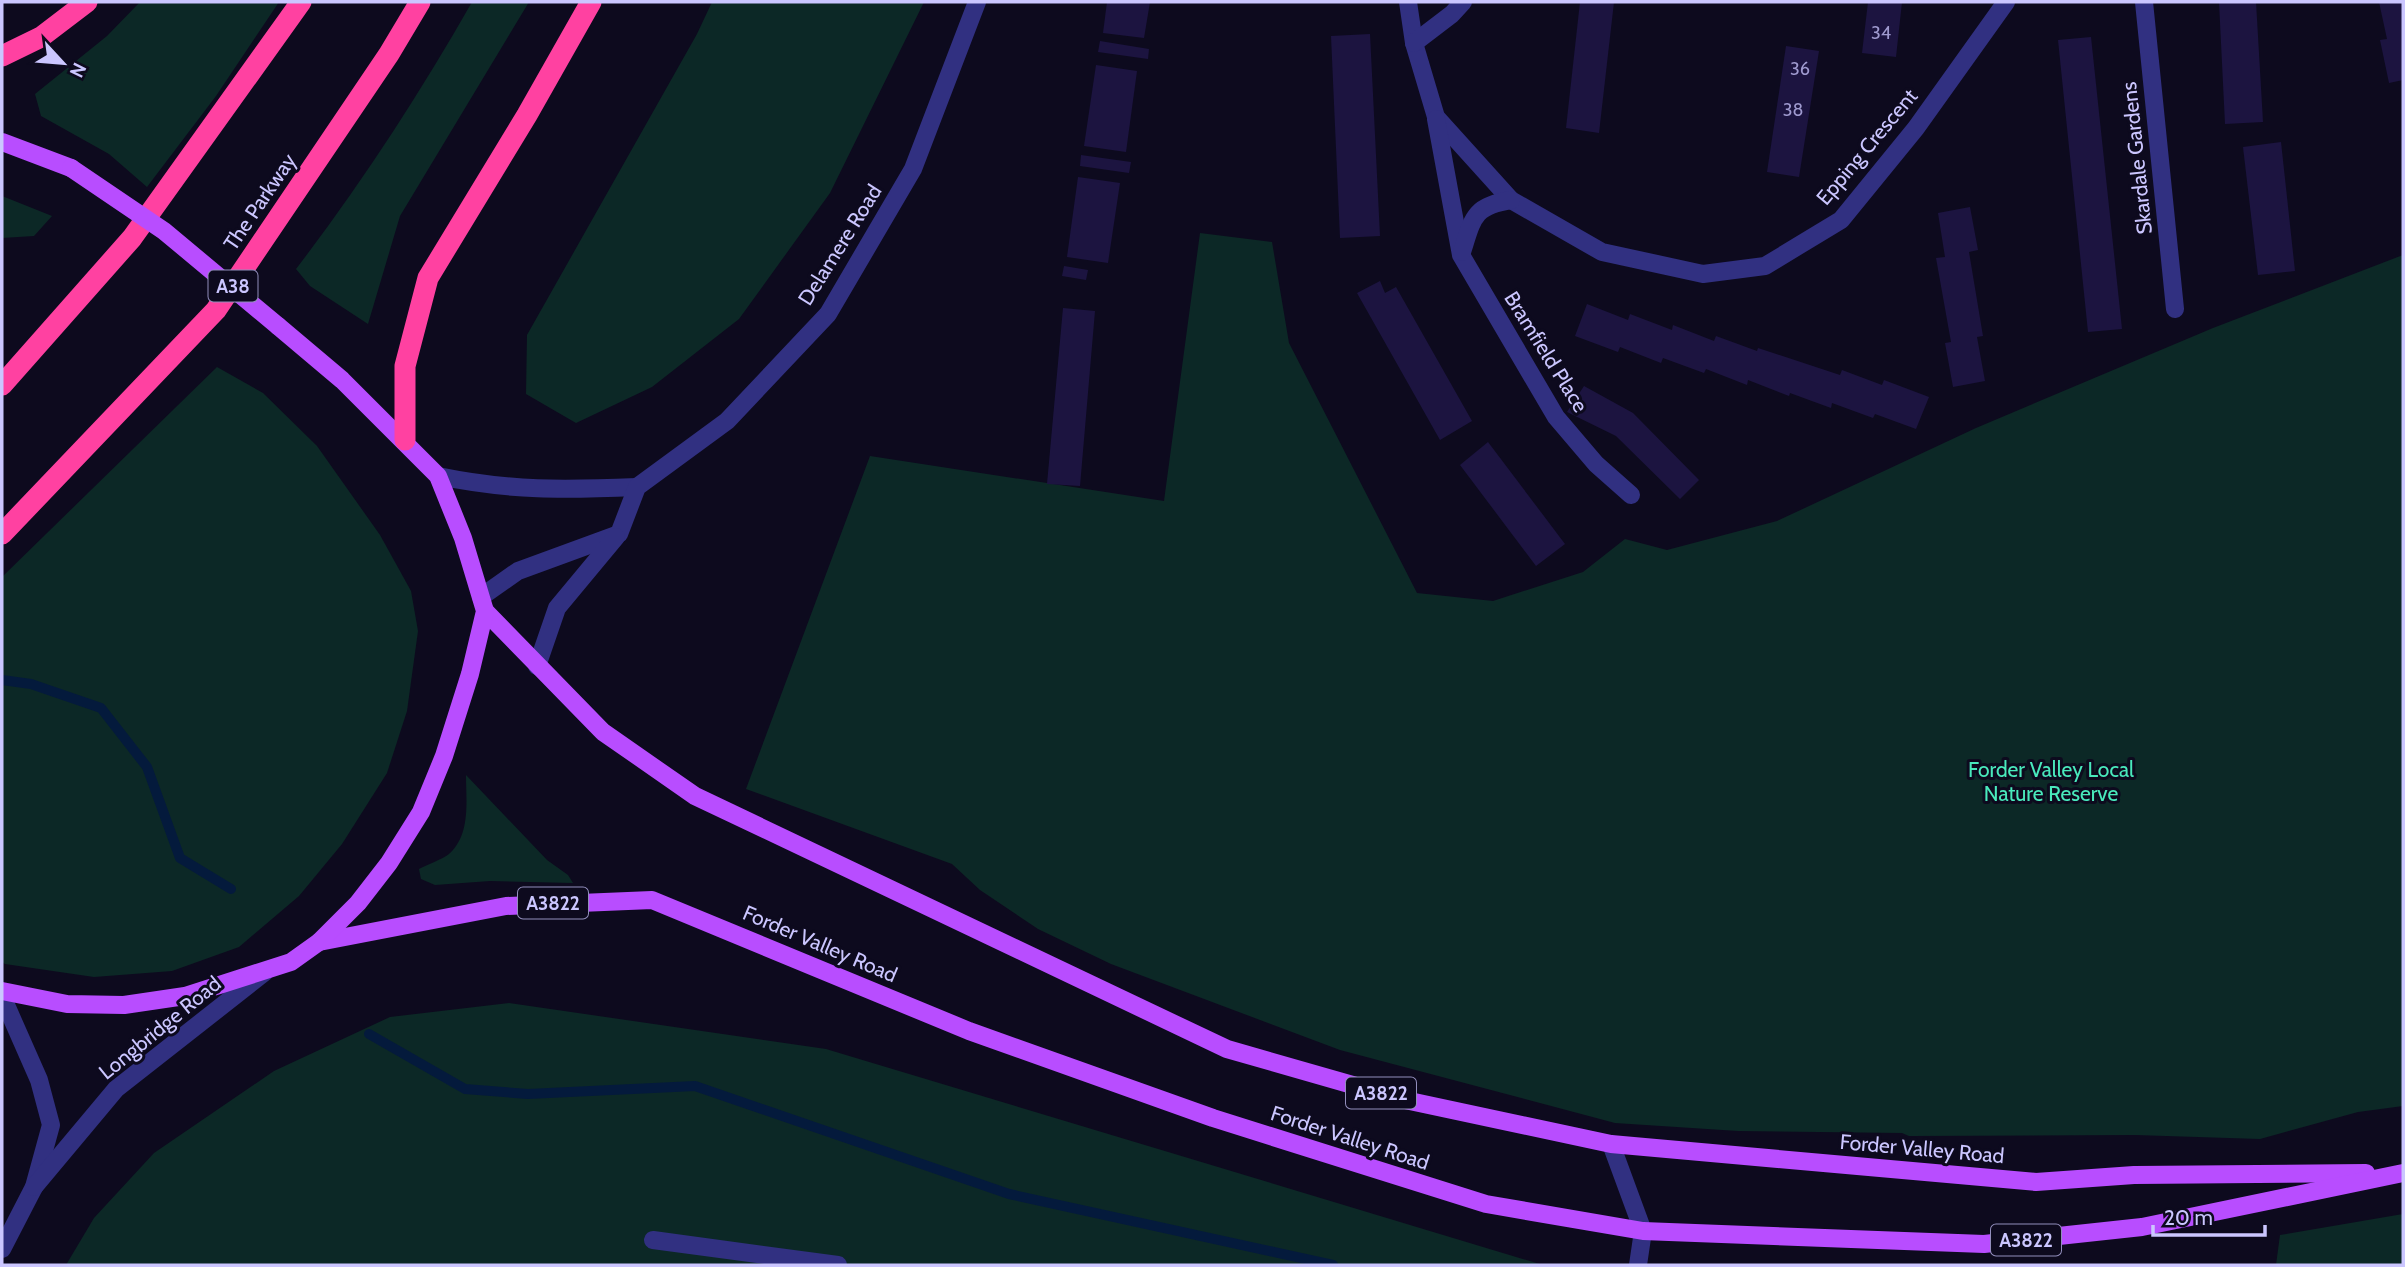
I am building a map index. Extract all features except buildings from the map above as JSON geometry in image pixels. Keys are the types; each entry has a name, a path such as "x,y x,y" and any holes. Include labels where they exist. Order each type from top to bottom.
{"highway":[{"path":"2,56 41,37 87,2"},
{"path":"2,385 132,238 300,2"},
{"name":"The Parkway","path":"2,534 216,310 389,54 420,2"},
{"path":"405,440 405,366 428,278 527,115 591,2"}],"main road":[{"path":"2,142 71,168 164,231 342,380 405,440 438,476 463,538 483,604 470,674 444,756 421,813 366,893 319,942 291,962 185,996 124,1005 67,1004 2,994"},
{"name":"Forder Valley Road","path":"483,604 537,666 603,732 695,796 1227,1049 1405,1100 1611,1144 2036,1182 2134,1175 2403,1173"},
{"name":"Forder Valley Road","path":"319,942 506,906 652,900 969,1031 1213,1118 1486,1204 1643,1231 1984,1244 2142,1227 2403,1173"}],"street":[{"name":"Delamere Road","path":"637,487 727,421 828,314 913,169 977,2"},
{"name":"Epping Crescent","path":"1408,2 1414,43 1436,117 1511,200 1602,251 1703,274 1765,266 1841,220 1916,128 2006,2"},
{"path":"1414,43 1452,15 1463,2"},
{"name":"Skardale Gardens","path":"2144,2 2175,309"},
{"name":"Bramfield Place","path":"1436,117 1461,255 1556,417 1596,464 1631,495"},
{"path":"1461,255 1473,218 1487,204 1511,200"},
{"path":"438,476 516,489 637,487 619,534 557,608 537,666"},
{"path":"483,604 518,571 619,534"},
{"name":"Longbridge Road","path":"34,1187 116,1089 265,972"},
{"name":"Longbridge Road","path":"2,994 39,1080 51,1125 34,1187 2,1249"},
{"path":"1611,1144 1643,1231 1638,1265"},
{"path":"653,1240 838,1265"}],"green space":[{"path":"140,2 279,2 216,96 147,187 109,154 41,116 35,94 107,36"},
{"path":"472,2 529,2 400,216 368,324 310,286 296,269 388,138"},
{"path":"712,2 924,2 830,193 739,319 652,387 576,423 526,394 527,335 697,34"},
{"path":"2,196 52,216 34,236 2,238"},
{"name":"Forder Valley Local Nature Reserve","path":"1200,233 1272,242 1289,343 1417,593 1493,601 1583,572 1625,539 1667,550 1777,521 1976,428 2213,328 2403,255 2403,1106 2358,1112 2260,1139 2135,1135 1909,1136 1902,1133 1738,1131 1615,1123 1340,1050 1111,964 1038,929 980,890 952,864 746,789 870,456 1164,501"},
{"path":"217,367 263,393 317,446 380,535 411,591 418,631 407,711 387,773 342,844 299,896 239,947 172,971 94,977 5,964 2,962 2,577"},
{"path":"466,775 547,860 568,875 573,883 490,881 435,885 421,879 419,869 449,854 461,837 466,817"},
{"path":"509,1003 826,1049 1543,1265 66,1265 94,1218 154,1153 274,1071 390,1017"},
{"path":"2403,1214 2403,1265 2276,1265 2280,1235"}],"waterway":[{"path":"2,680 31,684 101,708 147,767 180,858 231,889"},
{"path":"369,1034 465,1089 528,1094 695,1086 1009,1194 1333,1265"}]}
